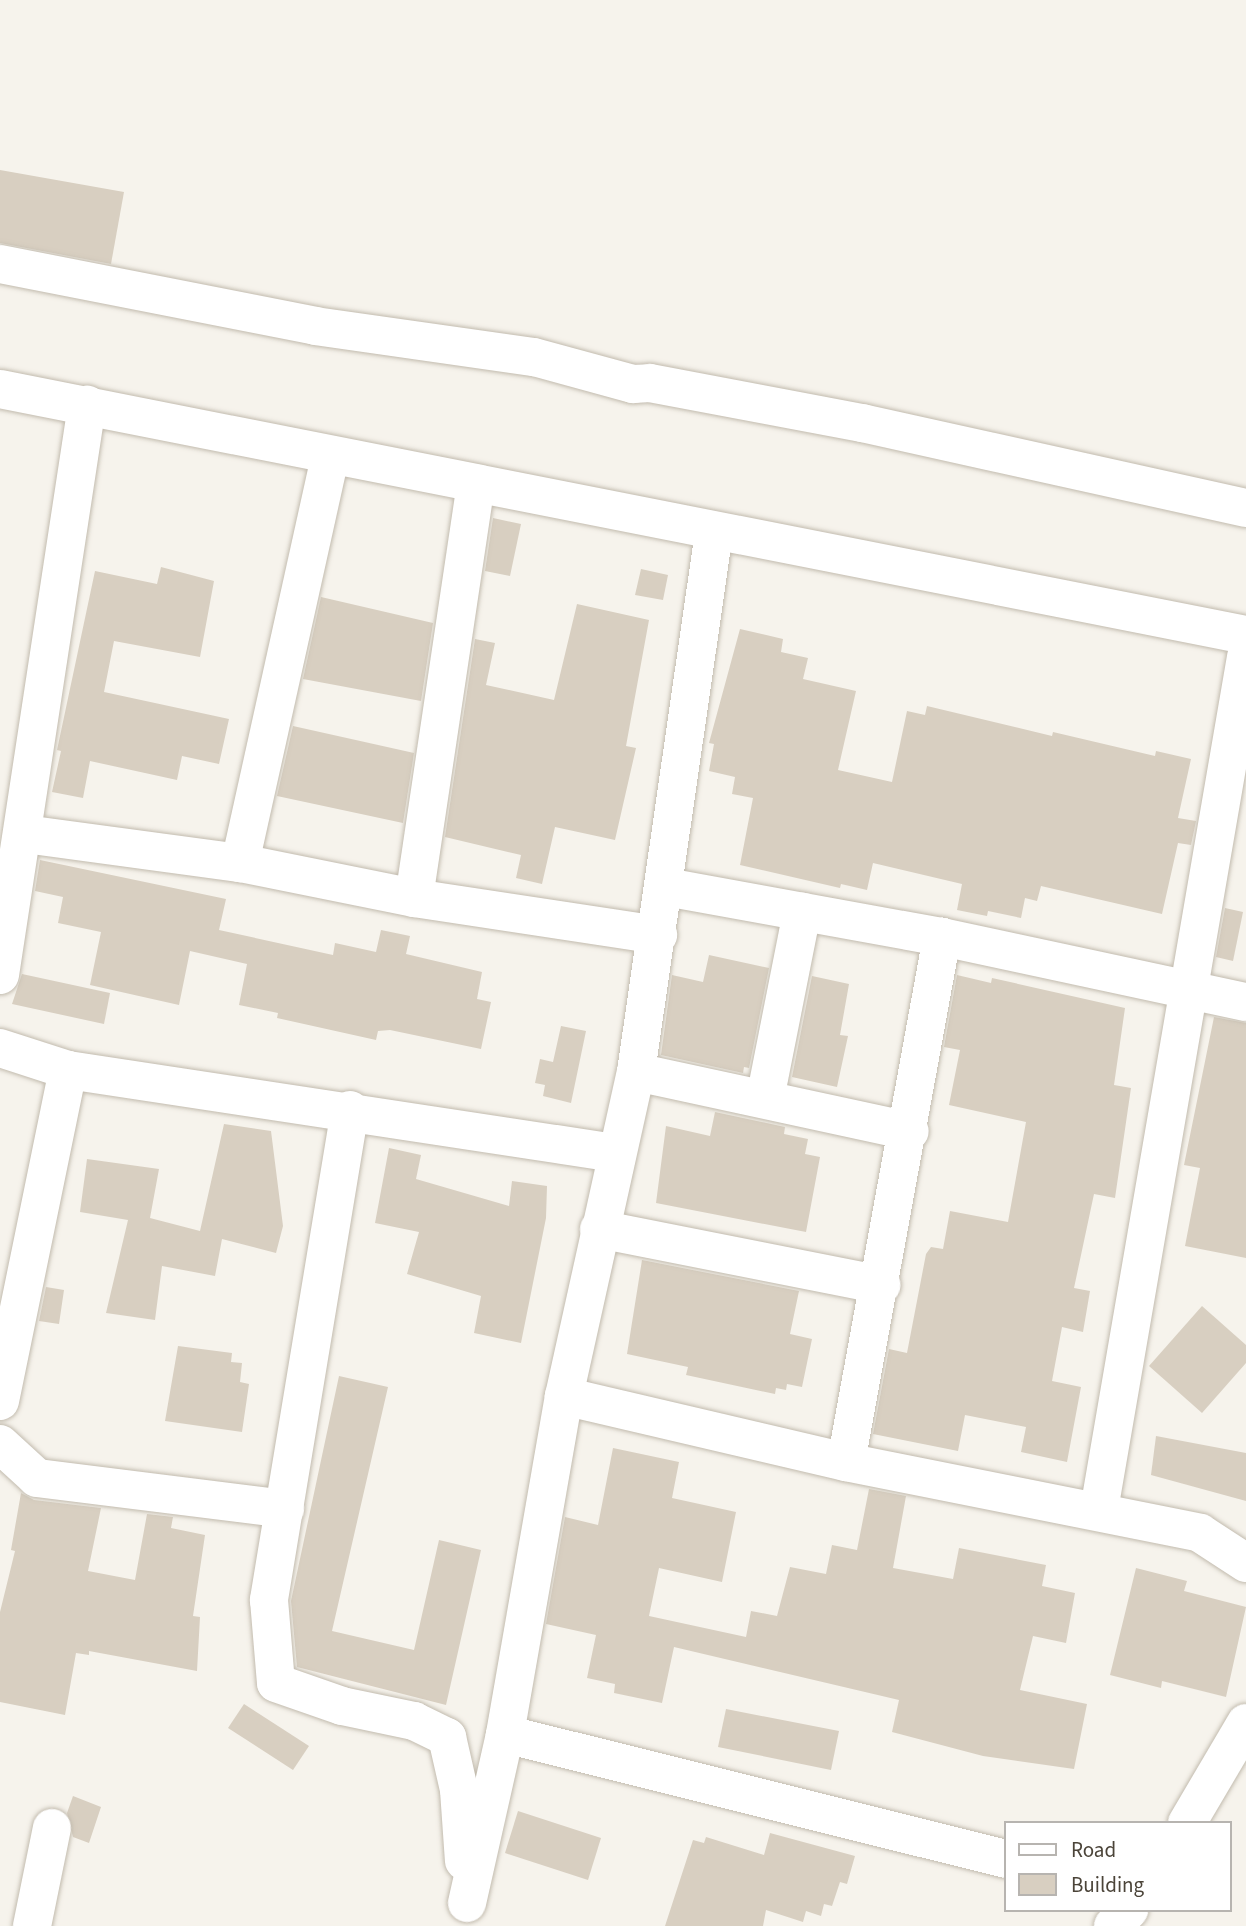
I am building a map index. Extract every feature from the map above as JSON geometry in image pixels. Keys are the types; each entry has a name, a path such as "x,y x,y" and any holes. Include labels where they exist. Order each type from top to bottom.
{"street":[{"path":"0,264 315,326 534,357 633,384 650,383 862,423 1246,508"},
{"path":"0,389 1246,635"},
{"path":"0,975 25,834 87,405"},
{"path":"240,863 330,456"},
{"path":"414,898 476,484"},
{"path":"467,1914 505,1734 564,1396 615,1153 636,1072 666,887 714,532"},
{"path":"1098,1510 1246,657"},
{"path":"25,834 240,863 414,898 658,935"},
{"path":"666,887 942,937 1189,992 1246,1002"},
{"path":"765,1099 802,912"},
{"path":"846,1462 910,1131 942,937"},
{"path":"0,1048 68,1070 350,1110 615,1153"},
{"path":"0,1401 68,1070"},
{"path":"636,1072 910,1131"},
{"path":"350,1110 269,1600 276,1683 342,1706 414,1721 447,1737 459,1790 467,1914"},
{"path":"599,1230 881,1285"},
{"path":"564,1396 846,1462 1098,1510 1200,1533 1246,1563"},
{"path":"0,1444 37,1478 285,1509"},
{"path":"1188,1821 1246,1723"},
{"path":"505,1734 1004,1859"},
{"path":"32,1926 52,1828"},
{"path":"1113,1926 1127,1912"}],"building":[{"path":"0,170 124,192 111,264 0,243"},
{"path":"493,518 521,524 510,576 485,571"},
{"path":"161,567 214,581 200,657 114,641 104,692 229,719 219,764 182,756 177,780 90,761 83,798 52,792 61,751 57,750 95,571 157,584"},
{"path":"641,569 668,575 663,600 635,595"},
{"path":"321,597 433,623 421,701 303,679"},
{"path":"577,604 649,620 626,746 636,748 615,840 555,827 542,884 516,878 521,855 445,837 475,639 495,643 486,685 554,700"},
{"path":"740,629 783,639 781,652 808,658 803,679 856,691 838,770 892,782 907,711 925,715 927,706 1052,736 1053,732 1155,756 1156,751 1191,759 1178,818 1196,821 1191,845 1178,843 1162,914 1041,886 1037,901 1025,898 1021,918 988,911 987,916 957,910 962,884 873,863 867,890 841,884 840,888 740,865 753,798 732,794 735,777 709,771 714,744 709,743"},
{"path":"293,726 414,753 403,823 277,796"},
{"path":"40,860 226,899 219,930 333,955 335,943 376,952 381,930 410,936 406,954 482,972 477,999 491,1002 481,1049 390,1030 378,1031 376,1040 277,1018 278,1013 239,1005 247,964 190,951 179,1005 90,985 101,932 58,923 63,897 35,891"},
{"path":"1225,908 1243,912 1233,961 1216,957"},
{"path":"709,955 769,968 749,1068 744,1067 743,1073 661,1055 672,975 703,982"},
{"path":"22,974 110,993 104,1024 12,1004"},
{"path":"957,975 991,983 992,978 1125,1008 1114,1085 1131,1088 1115,1198 1094,1194 1074,1288 1090,1291 1083,1332 1062,1327 1052,1381 1081,1387 1067,1462 1021,1452 1026,1427 965,1415 958,1451 873,1434 889,1349 907,1353 926,1254 931,1247 943,1249 950,1211 1008,1222 1026,1122 949,1105 960,1050 944,1047"},
{"path":"812,976 849,984 840,1035 848,1036 837,1087 792,1077"},
{"path":"1214,1017 1246,1023 1246,1258 1185,1246 1200,1168 1184,1165"},
{"path":"561,1026 586,1031 571,1103 543,1096 545,1085 535,1083 540,1059 553,1062"},
{"path":"715,1112 785,1127 784,1134 808,1139 805,1154 820,1157 806,1232 656,1203 666,1126 710,1136"},
{"path":"224,1124 271,1131 283,1226 276,1253 222,1239 215,1276 162,1266 155,1320 106,1313 128,1220 80,1212 87,1159 159,1169 150,1218 200,1231"},
{"path":"389,1148 421,1155 416,1179 509,1206 512,1181 547,1186 546,1218 521,1343 474,1333 481,1296 407,1274 419,1232 375,1223"},
{"path":"642,1260 799,1291 790,1334 812,1339 802,1387 787,1384 786,1390 776,1388 775,1394 686,1375 688,1367 627,1354"},
{"path":"46,1287 64,1290 59,1324 39,1321"},
{"path":"1202,1306 1246,1345 1246,1363 1202,1413 1149,1366"},
{"path":"178,1346 232,1353 231,1362 242,1363 240,1382 249,1384 242,1432 165,1421"},
{"path":"339,1376 388,1387 332,1631 414,1650 439,1540 481,1550 446,1705 297,1667 291,1601"},
{"path":"1156,1436 1246,1453 1246,1501 1151,1475"},
{"path":"613,1448 679,1462 672,1498 736,1512 722,1582 659,1568 649,1616 746,1637 751,1611 777,1616 790,1567 826,1574 832,1545 857,1550 869,1489 906,1496 893,1568 953,1579 959,1548 1046,1565 1042,1586 1075,1593 1066,1643 1033,1636 1020,1690 1087,1704 1074,1769 983,1756 892,1732 899,1700 674,1647 662,1703 614,1693 615,1684 587,1678 596,1635 546,1624 565,1517 598,1525"},
{"path":"21,1493 34,1500 101,1508 88,1571 135,1580 147,1514 173,1517 171,1528 205,1535 193,1616 200,1617 197,1671 89,1651 89,1655 76,1653 65,1715 0,1702 0,1612 15,1551 11,1550"},
{"path":"1136,1568 1187,1581 1184,1591 1246,1607 1226,1697 1162,1681 1161,1688 1110,1675"},
{"path":"244,1704 309,1746 293,1770 228,1728"},
{"path":"726,1709 839,1731 831,1770 718,1747"},
{"path":"73,1796 101,1807 89,1843 73,1837 67,1813"},
{"path":"518,1811 601,1838 588,1880 505,1853"},
{"path":"770,1833 855,1856 847,1884 840,1882 832,1906 824,1904 821,1916 806,1911 803,1922 766,1910 763,1926 665,1926 693,1840 704,1843 706,1837 764,1855"}]}
